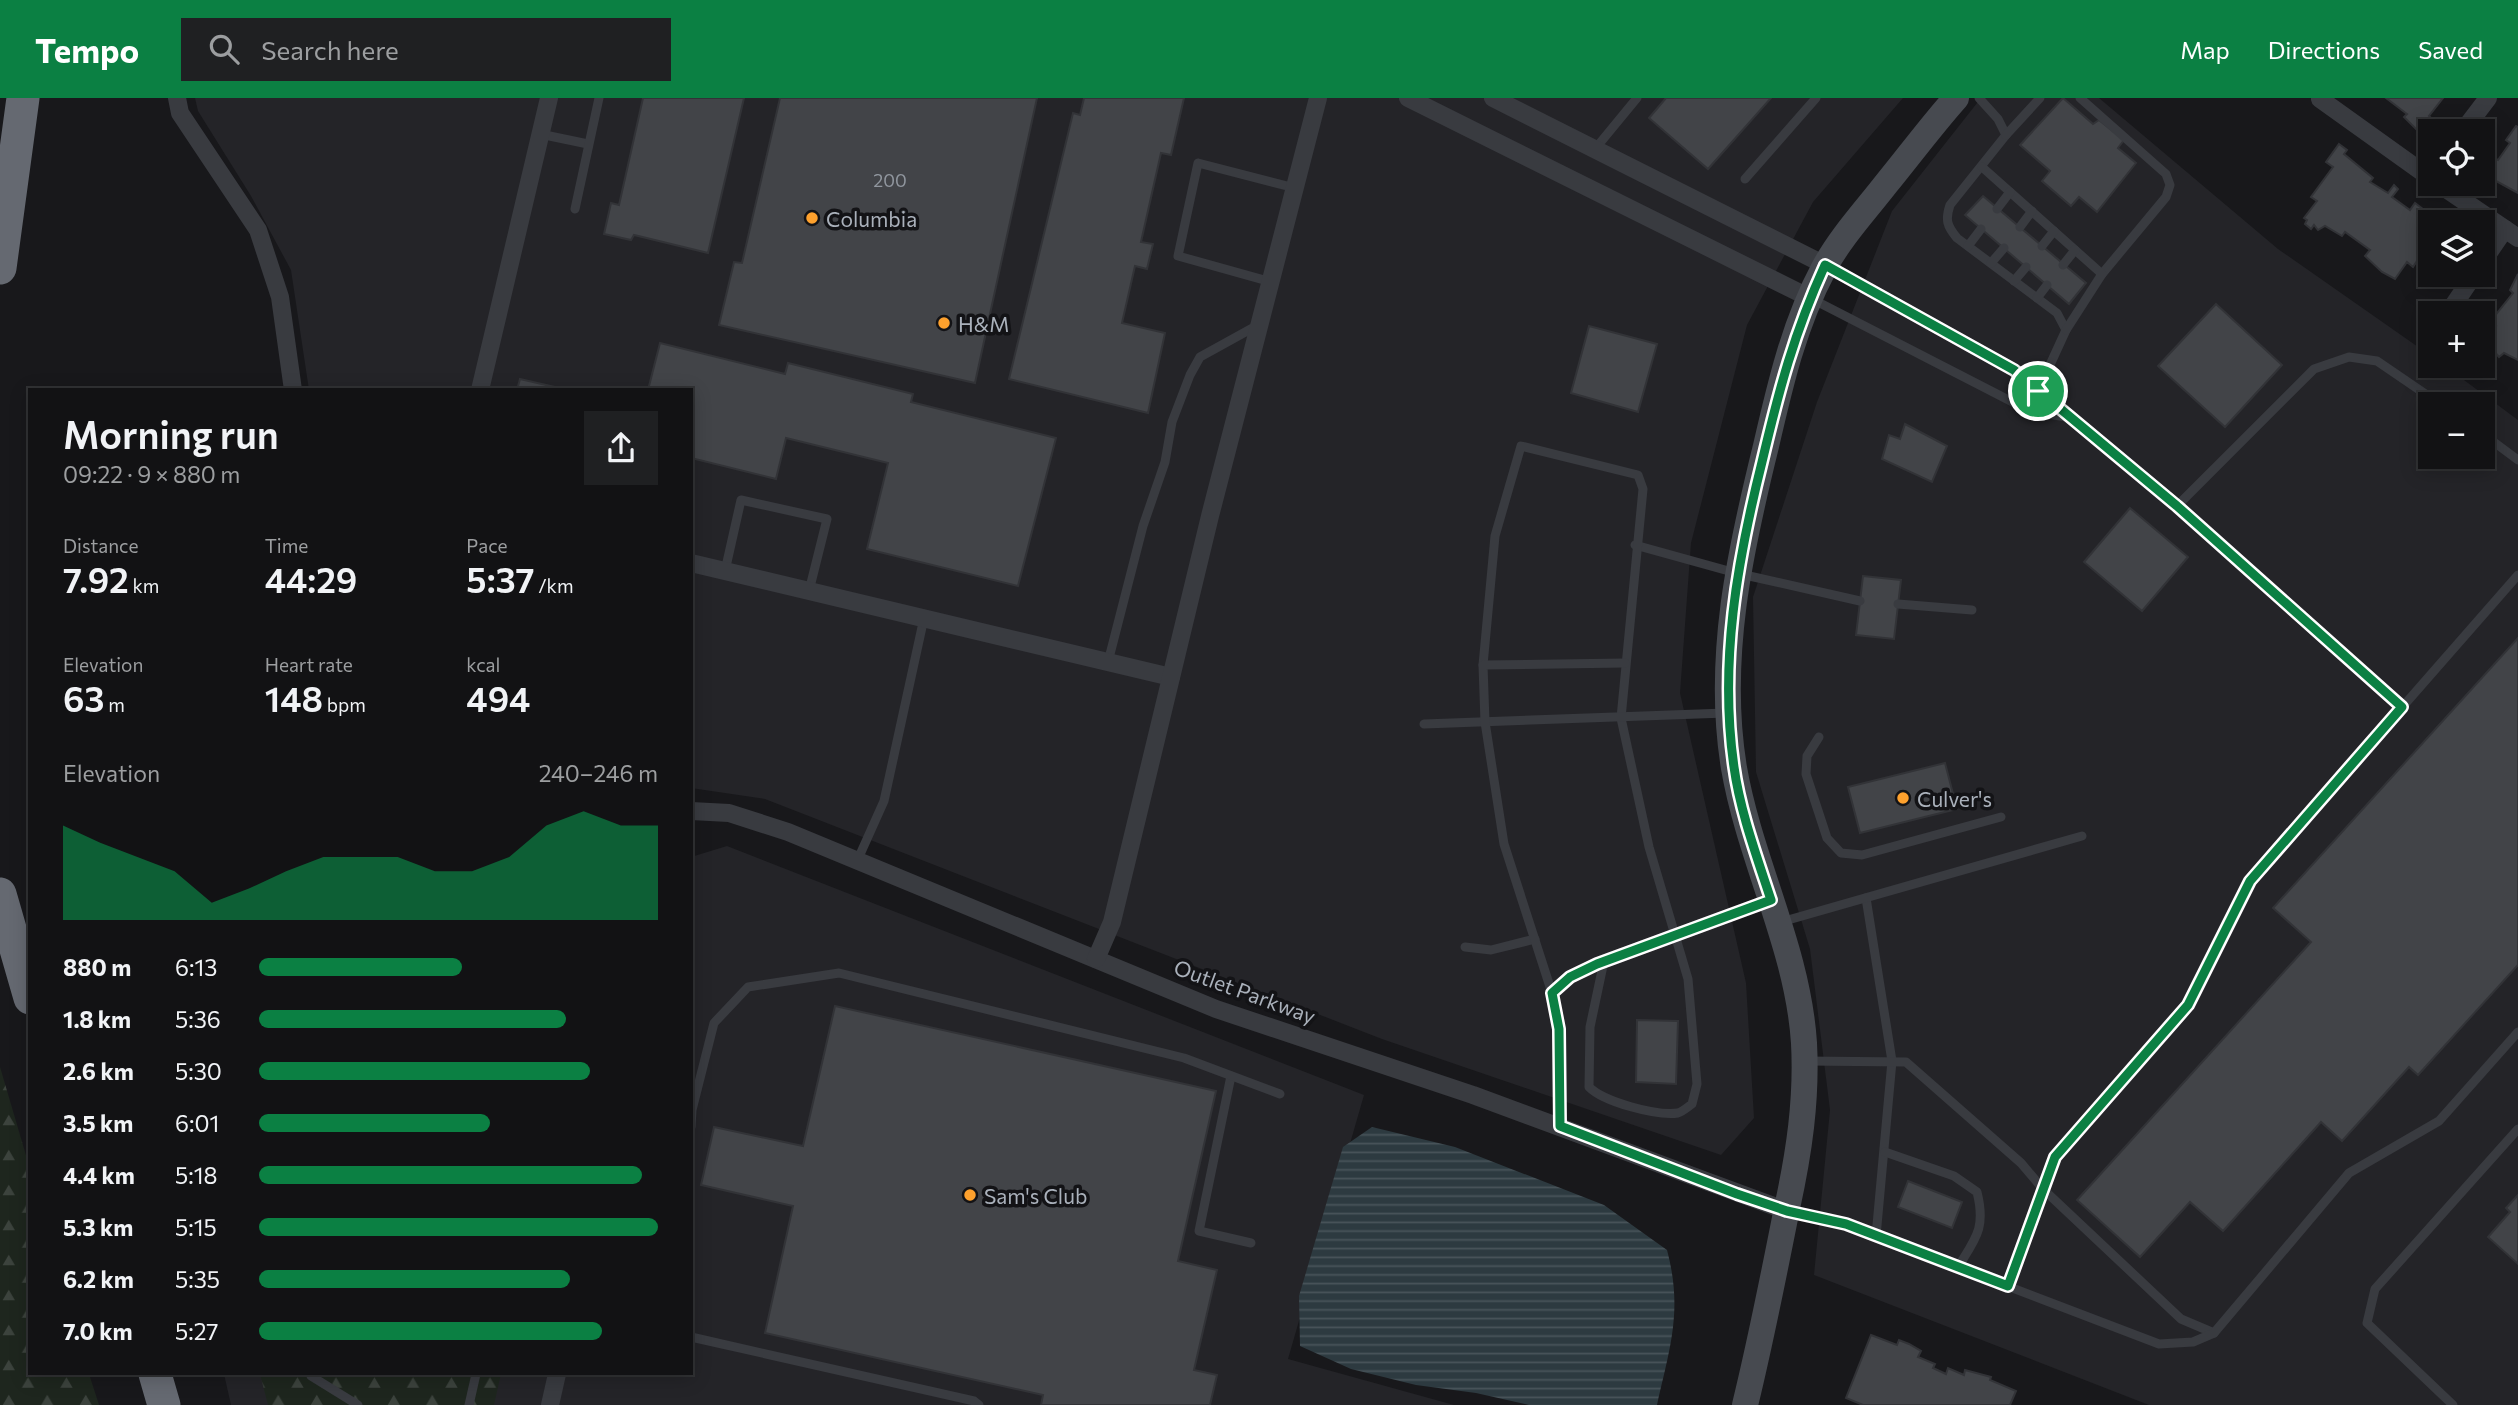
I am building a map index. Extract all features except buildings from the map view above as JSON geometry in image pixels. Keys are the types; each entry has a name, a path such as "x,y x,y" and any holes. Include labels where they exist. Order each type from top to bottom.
{"highway":[{"path":"0,268 23,98"},
{"path":"0,894 28,991"},
{"path":"156,1375 164,1405"}],"street":[{"path":"177,98 180,113 258,230 280,297 293,388"},
{"path":"480,388 549,98"},
{"path":"1096,958 1112,922 1171,677 1318,98"},
{"path":"1408,98 1810,298"},
{"path":"1493,98 1825,265"},
{"path":"1745,1405 1765,1325 1802,1128 1804,1061 1796,992 1734,769 1729,713 1731,627 1736,573 1776,402 1797,328 1825,265 1859,217 1956,98"},
{"path":"2472,119 2488,98"},
{"path":"2320,99 2418,168"},
{"path":"2458,196 2512,233 2495,249"},
{"path":"693,564 1171,677"},
{"name":"Outlet Parkway","path":"693,811 729,813 788,832 1216,1009 1560,1126 1787,1211"},
{"path":"550,1405 557,1375"}],"lane":[{"path":"575,209 599,98"},
{"path":"1595,149 1637,98"},
{"path":"1745,179 1816,98"},
{"path":"1979,98 1998,119 2006,135"},
{"path":"2040,98 2006,135 1950,205 1946,216 1948,227 1968,246 2057,313 2066,330"},
{"path":"2038,391 2066,330 2102,274 2166,197 2170,186 2166,174 2080,98"},
{"path":"540,134 588,144"},
{"path":"1270,282 1178,256 1198,163 1295,187"},
{"path":"1982,167 2102,274"},
{"path":"1997,208 2010,192"},
{"path":"2020,228 2032,211"},
{"path":"1968,246 1981,229"},
{"path":"2042,246 2054,231"},
{"path":"1992,263 2004,248"},
{"path":"2063,265 2075,250"},
{"path":"1825,265 2014,370 2177,506 2402,707"},
{"path":"2014,281 2025,267"},
{"path":"2037,298 2047,285"},
{"path":"1810,298 2030,411 2068,417"},
{"path":"1108,662 1143,526 1165,462 1172,422 1190,375 1200,357 1224,341 1260,324"},
{"path":"2177,506 2314,369 2349,357 2377,361 2422,392"},
{"path":"2495,442 2518,460"},
{"path":"1560,1126 1559,1029 1552,993 1504,844 1485,722 1483,665 1495,536 1521,446 1638,475 1643,489 1635,545 1621,718 1649,846 1688,979 1698,1084 1692,1104 1679,1113 1599,1097 1589,1087 1590,1027 1604,961"},
{"path":"725,571 741,500 827,519 809,591"},
{"path":"1635,545 1736,573 1860,601"},
{"path":"2008,1286 2055,1157 2188,1005 2250,881 2518,575"},
{"path":"1898,604 1972,610"},
{"path":"858,859 884,801 924,618"},
{"path":"1483,665 1625,663"},
{"path":"1424,724 1729,713"},
{"path":"1819,737 1807,756 1806,774 1827,838 1841,853 1862,855 2001,817"},
{"path":"1552,993 1570,977 1676,933 1774,911 1866,898 2082,836"},
{"path":"1866,898 1892,1061 1876,1236"},
{"path":"1465,947 1492,950 1535,939"},
{"path":"693,1106 714,1023 748,987 839,973 1184,1058 1280,1094"},
{"path":"1787,1211 1846,1224 2159,1344 2193,1342 2214,1333 2349,1173 2439,1121 2518,1032"},
{"path":"1804,1061 1906,1062 2021,1163 2043,1189 2181,1319 2214,1333"},
{"path":"1231,1076 1199,1231 1251,1243"},
{"path":"2453,1405 2367,1323 2375,1289 2518,1129"},
{"path":"1885,1152 1954,1176 1977,1192 1983,1214 1976,1238 1958,1267"},
{"path":"693,1337 974,1401 979,1405"},
{"path":"314,1375 311,1376 358,1405"},
{"path":"470,1405 476,1375"}],"shaded area":[{"path":"195,98 1903,98 1813,202 1747,325 1691,543 1680,693 1746,983 1754,1118 1721,1155 1382,1039 765,799 693,788 693,388 309,388 291,270 251,196 198,111"},
{"path":"1981,98 2099,98 2278,249 2418,347 2418,378 2461,378 2480,392 2418,392 2418,469 2495,469 2495,403 2518,420 2518,1405 2149,1405 1814,1275 1830,1110 1810,949 1756,772 1753,597 1817,402 1892,211"},
{"path":"727,846 1364,1095 1288,1359 1454,1405 231,1405 224,1375 693,1375 693,856"},
{"path":"1372,1127 1455,1147 1604,1205 1667,1250 1674,1291 1673,1328 1657,1405 1529,1405 1476,1393 1416,1385 1351,1369 1300,1346 1299,1296 1343,1147"}],"green space":[{"path":"0,1067 28,1162 28,1375 89,1375 99,1405 0,1405"},
{"path":"260,1375 501,1375 494,1405 268,1405"}],"place":[{"name":"Columbia","path":"812,218"},
{"name":"H&M","path":"944,323"},
{"name":"Culver's","path":"1903,798"},
{"name":"Sam's Club","path":"970,1195"}],"route":[{"path":"1825,265 2014,370 2038,391 2177,506 2402,707 2250,881 2188,1005 2055,1157 2008,1286 1846,1224 1787,1211 1737,1194 1560,1126 1559,1029 1552,993 1570,977 1597,964 1771,900 1734,769 1729,713 1731,627 1736,573 1776,402 1801,317 1825,265"}]}
